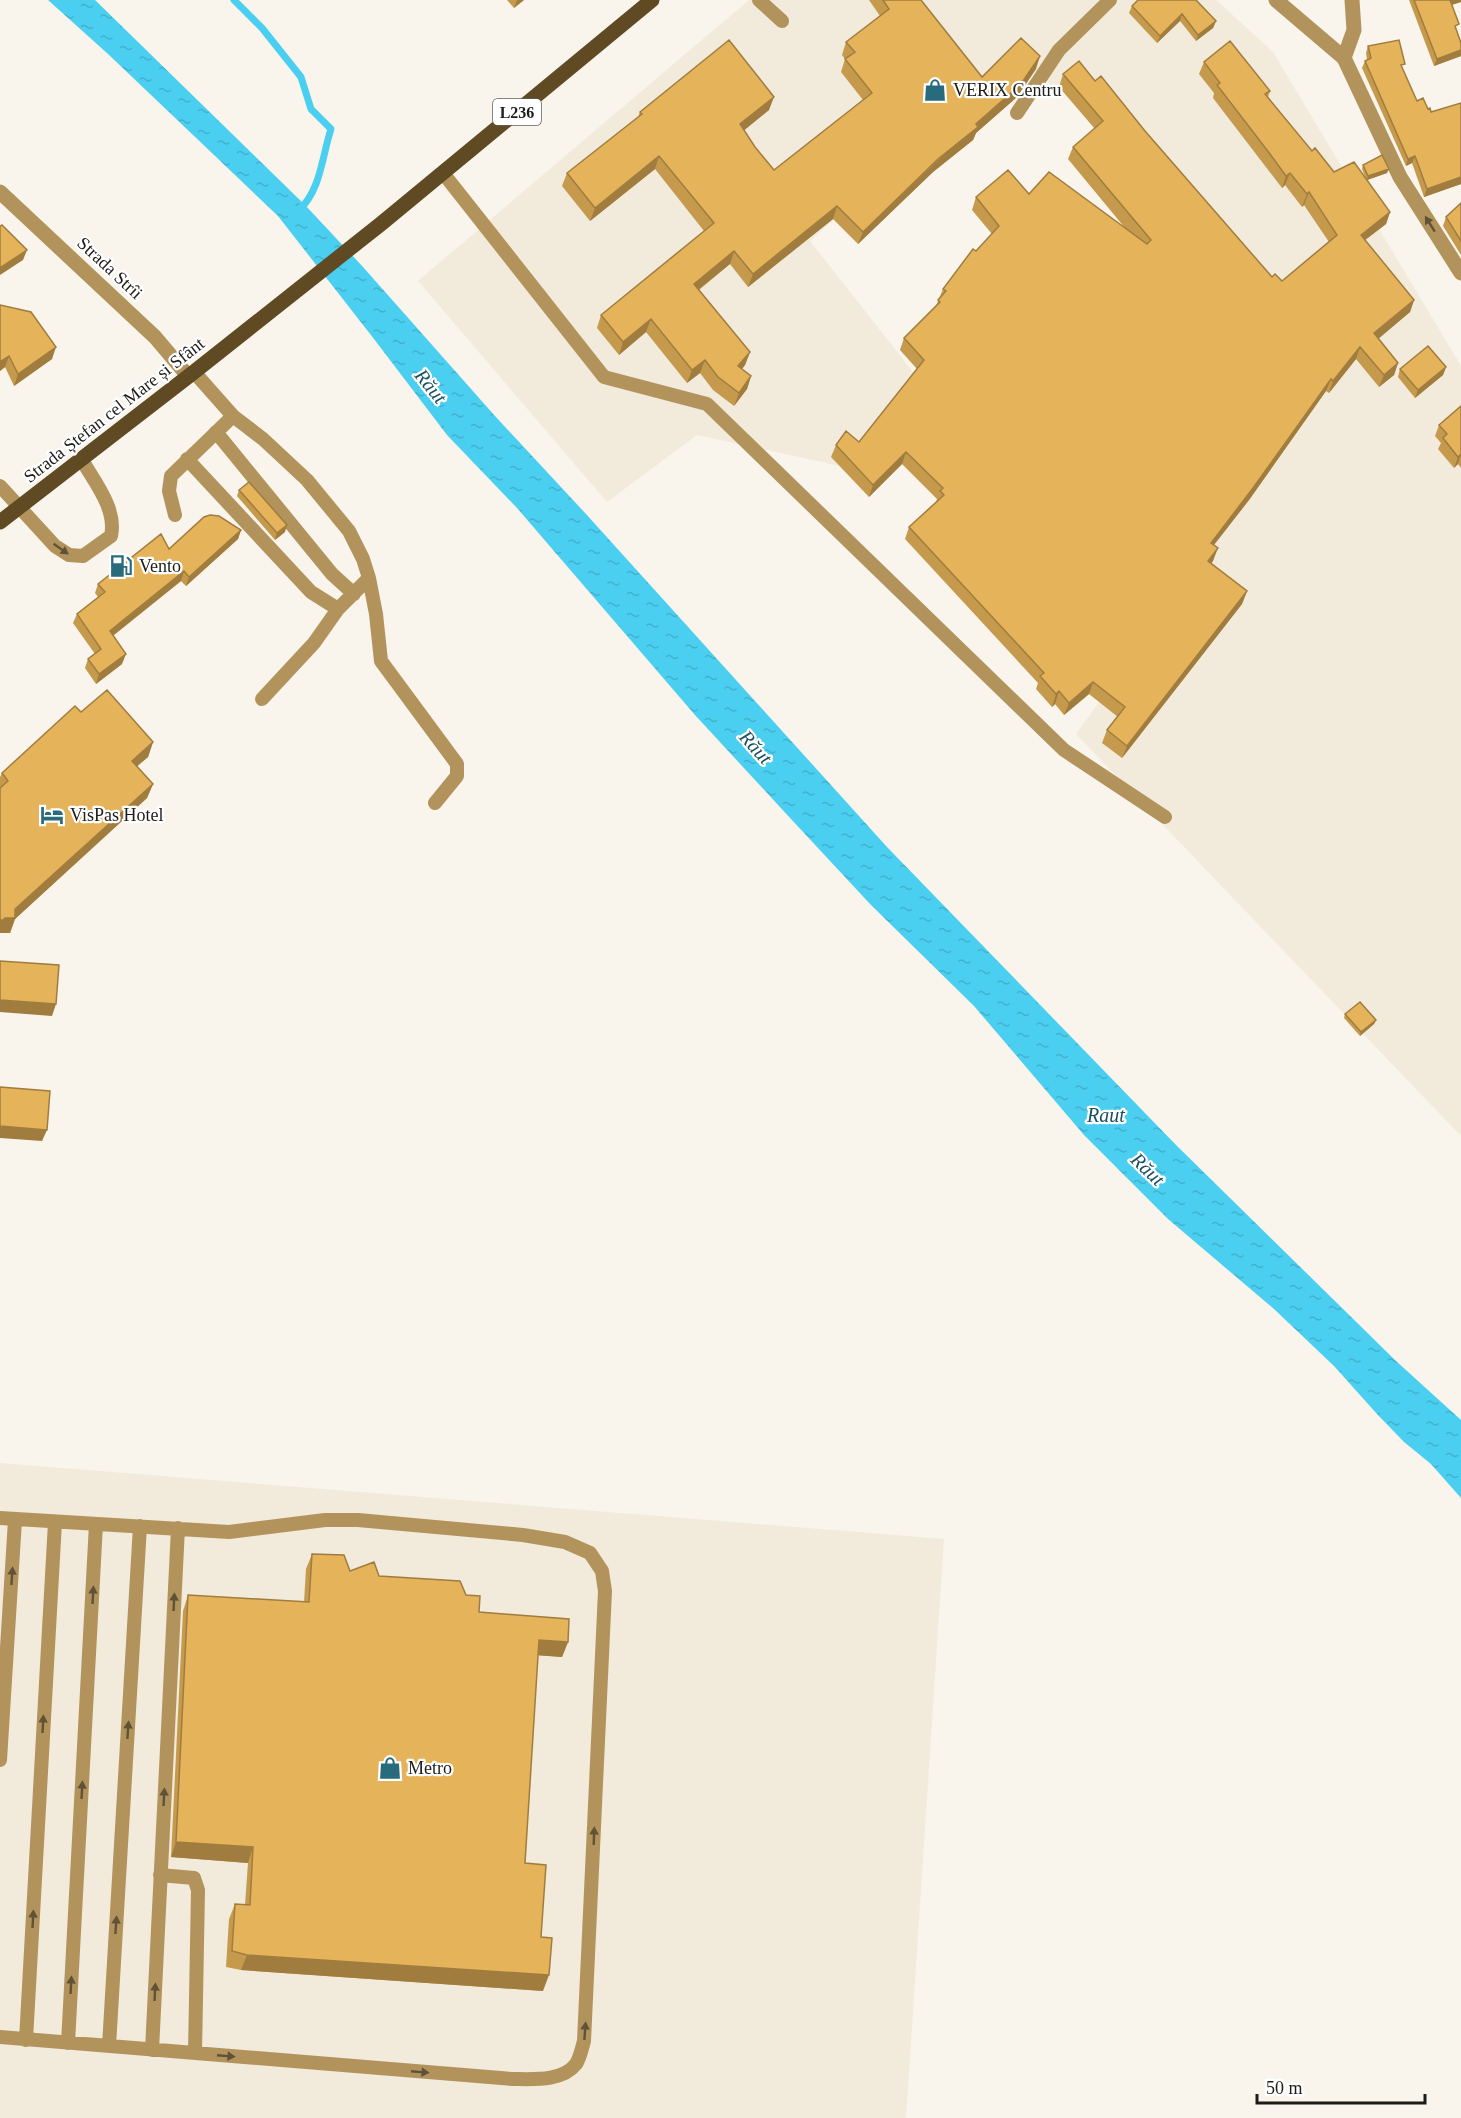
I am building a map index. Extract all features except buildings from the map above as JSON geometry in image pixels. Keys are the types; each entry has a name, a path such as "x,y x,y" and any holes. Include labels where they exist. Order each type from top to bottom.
{"main road":[{"name":"L236","path":"443,173 652,0"},
{"name":"Strada Ștefan cel Mare și Sfânt","path":"0,522 191,374 443,173"}],"street":[{"path":"1276,0 1344,58 1400,177 1461,273"},
{"path":"1344,58 1354,30 1352,0"},
{"name":"Strada Strîi","path":"0,192 155,337 191,374"}],"lane":[{"path":"759,0 782,21"},
{"path":"1017,113 1059,51 1110,0"},
{"path":"443,173 604,377 707,404 1064,750 1165,817"},
{"path":"191,374 233,416 263,439 307,480 348,531 363,559 369,578 381,661 457,764 457,776 435,803"},
{"path":"175,514 170,491 171,476 233,416"},
{"path":"216,432 332,574 354,594"},
{"path":"0,486 55,546 69,555 83,556 111,536 113,525 111,513 82,459"},
{"path":"187,459 311,592 338,609"},
{"path":"262,699 314,643 338,609 369,578"},
{"path":"0,1518 229,1532 325,1520 358,1520 523,1535 566,1542 590,1553 602,1571 605,1591 584,2041 577,2063 562,2075 540,2079 512,2079 0,2037"},
{"path":"0,1760 15,1520"},
{"path":"26,2040 55,1522"},
{"path":"68,2043 96,1524"},
{"path":"109,2046 140,1526"},
{"path":"152,2050 178,1528"},
{"path":"160,1875 194,1878 198,1890 195,2053"}],"shaded area":[{"path":"749,0 1216,0 1273,52 1461,366 1461,1136 1076,734 1339,374 1079,69 1056,89 1016,54 810,241 913,372 841,466 697,435 607,502 418,281"},
{"path":"0,1463 944,1539 906,2118 0,2118"}],"water":[{"name":"Raut","path":"48,0 95,0 305,205 887,847 1176,1145 1396,1361 1461,1420 1461,1498 1431,1464 1404,1442 1377,1414 1334,1366 1274,1309 1168,1219 1084,1135 974,1006 871,905 695,715 517,508 447,435 278,216"}],"waterway":[{"path":"234,0 262,28 301,77 311,109 331,129 316,183 312,193 299,210"}],"place":[{"name":"VERIX Centru","path":"935,90"},
{"name":"Vento","path":"121,566"},
{"name":"VisPas Hotel","path":"52,815"},
{"name":"Metro","path":"390,1768"}],"water label":[{"name":"Răut","path":"431,386"},
{"name":"Răut","path":"756,747"},
{"name":"Răut","path":"1148,1169"}]}
